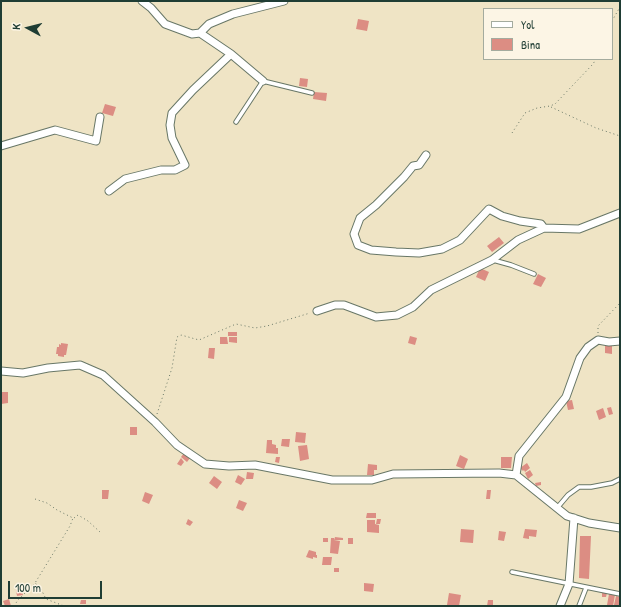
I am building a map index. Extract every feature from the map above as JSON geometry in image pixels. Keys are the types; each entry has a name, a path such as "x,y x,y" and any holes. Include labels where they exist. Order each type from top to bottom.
{"street":[{"path":"142,1 151,8 165,24 192,34 200,33 209,24 233,14 284,1"},
{"path":"200,33 231,54 263,82"},
{"path":"109,191 125,180 161,170 175,170 185,165 172,138 170,125 172,113 193,90 231,54"},
{"path":"1,146 55,130 96,141 100,117"},
{"path":"426,155 419,165 413,166 376,205 360,218 354,234 358,245 371,250 419,254 442,249 460,240 489,209 502,216 520,222 541,224 544,228"},
{"path":"317,311 334,305 344,305 376,317 397,315 413,307 431,290 492,260 518,240 544,228 579,230 620,213"},
{"path":"516,475 520,456 566,397 580,358 588,347 598,340 609,342 620,341"},
{"path":"1,371 23,373 48,368 80,365 103,375 155,422 177,445 205,464 229,466 255,465 332,480 372,480 393,474 499,473 516,475 567,516 589,523 620,528"},
{"path":"560,606 569,584 574,518"}],"lane":[{"path":"236,122 263,82 312,93"},
{"path":"492,260 511,265 534,274"},
{"path":"557,508 568,495 579,487 591,487 612,483 620,479"},
{"path":"512,572 620,594"},
{"path":"579,606 586,588"}],"path":[{"path":"613,19 620,7"},
{"path":"512,133 525,113 537,108 555,104 595,60"},
{"path":"550,106 596,128 620,136"},
{"path":"598,340 598,326 620,303"},
{"path":"155,422 172,368 177,337 181,335 200,340 236,324 255,328 317,311"},
{"path":"35,499 47,503 56,510 73,518"},
{"path":"14,606 35,583 70,526 73,518 78,515 88,521 100,532"},
{"path":"35,583 40,587 46,599 64,606"}],"building":[{"path":"358,19 369,21 367,31 356,29"},
{"path":"300,78 308,79 307,87 299,86"},
{"path":"314,92 327,93 326,101 313,99"},
{"path":"105,104 116,107 113,116 102,113"},
{"path":"499,237 504,243 492,252 487,246"},
{"path":"480,268 489,272 485,281 476,277"},
{"path":"538,274 546,278 541,287 533,284"},
{"path":"228,332 237,332 237,336 228,336"},
{"path":"410,336 417,338 415,345 408,343"},
{"path":"220,337 227,337 228,344 220,344"},
{"path":"229,337 237,337 237,343 229,342"},
{"path":"61,343 68,344 66,355 64,355 64,357 56,354 57,347 59,347 59,344 61,345"},
{"path":"605,346 612,346 612,354 605,353"},
{"path":"209,348 215,348 214,359 208,358"},
{"path":"1,392 8,392 8,403 1,404"},
{"path":"572,400 574,409 568,410 566,401"},
{"path":"611,407 613,414 609,415 607,408"},
{"path":"603,408 606,417 599,420 596,411"},
{"path":"130,427 137,427 137,435 130,435"},
{"path":"296,432 306,433 305,443 295,442"},
{"path":"282,439 290,439 289,447 281,446"},
{"path":"267,440 272,440 272,444 276,445 276,448 278,448 278,454 266,453"},
{"path":"307,445 309,459 300,461 298,446"},
{"path":"184,453 190,458 187,462 181,457"},
{"path":"460,455 468,459 464,469 456,466"},
{"path":"276,457 280,457 279,463 275,462"},
{"path":"501,457 512,457 511,468 501,468"},
{"path":"181,458 184,462 181,466 177,464"},
{"path":"527,463 530,468 525,472 520,468"},
{"path":"368,464 377,465 377,470 374,470 374,475 367,475"},
{"path":"530,470 533,475 528,479 525,473"},
{"path":"247,472 254,473 253,479 246,479"},
{"path":"238,475 245,479 241,485 235,482"},
{"path":"214,476 222,482 217,489 209,483"},
{"path":"541,482 541,485 536,486 535,483"},
{"path":"102,490 109,490 108,499 102,499"},
{"path":"487,490 491,490 490,499 486,499"},
{"path":"145,492 153,495 149,504 142,501"},
{"path":"239,500 247,503 243,511 236,508"},
{"path":"367,513 376,513 376,518 366,518"},
{"path":"188,519 193,522 190,526 186,524"},
{"path":"377,519 381,519 380,524 376,524"},
{"path":"367,520 375,520 375,524 379,525 379,533 367,532"},
{"path":"461,529 474,530 473,543 460,542"},
{"path":"525,529 537,530 536,537 529,536 529,539 523,538"},
{"path":"499,531 506,532 504,541 498,540"},
{"path":"580,536 591,536 589,579 579,578"},
{"path":"335,537 343,538 343,540 334,540"},
{"path":"323,538 328,538 328,542 323,542"},
{"path":"331,538 340,541 338,554 330,553"},
{"path":"348,538 353,538 353,544 348,544"},
{"path":"309,550 316,552 317,558 313,557 313,559 306,557"},
{"path":"323,557 332,557 331,565 322,565"},
{"path":"334,568 339,568 339,572 334,572"},
{"path":"364,583 374,584 373,592 364,591"},
{"path":"21,588 23,595 17,596 16,590"},
{"path":"602,592 607,593 606,597 602,597"},
{"path":"449,593 461,595 459,606 447,605"},
{"path":"609,594 615,595 613,606 607,605"},
{"path":"616,596 620,597 619,606 614,605"},
{"path":"9,599 11,606 5,606 3,601"},
{"path":"81,600 86,600 86,604 80,604"},
{"path":"488,600 493,600 493,606 487,606"}]}
